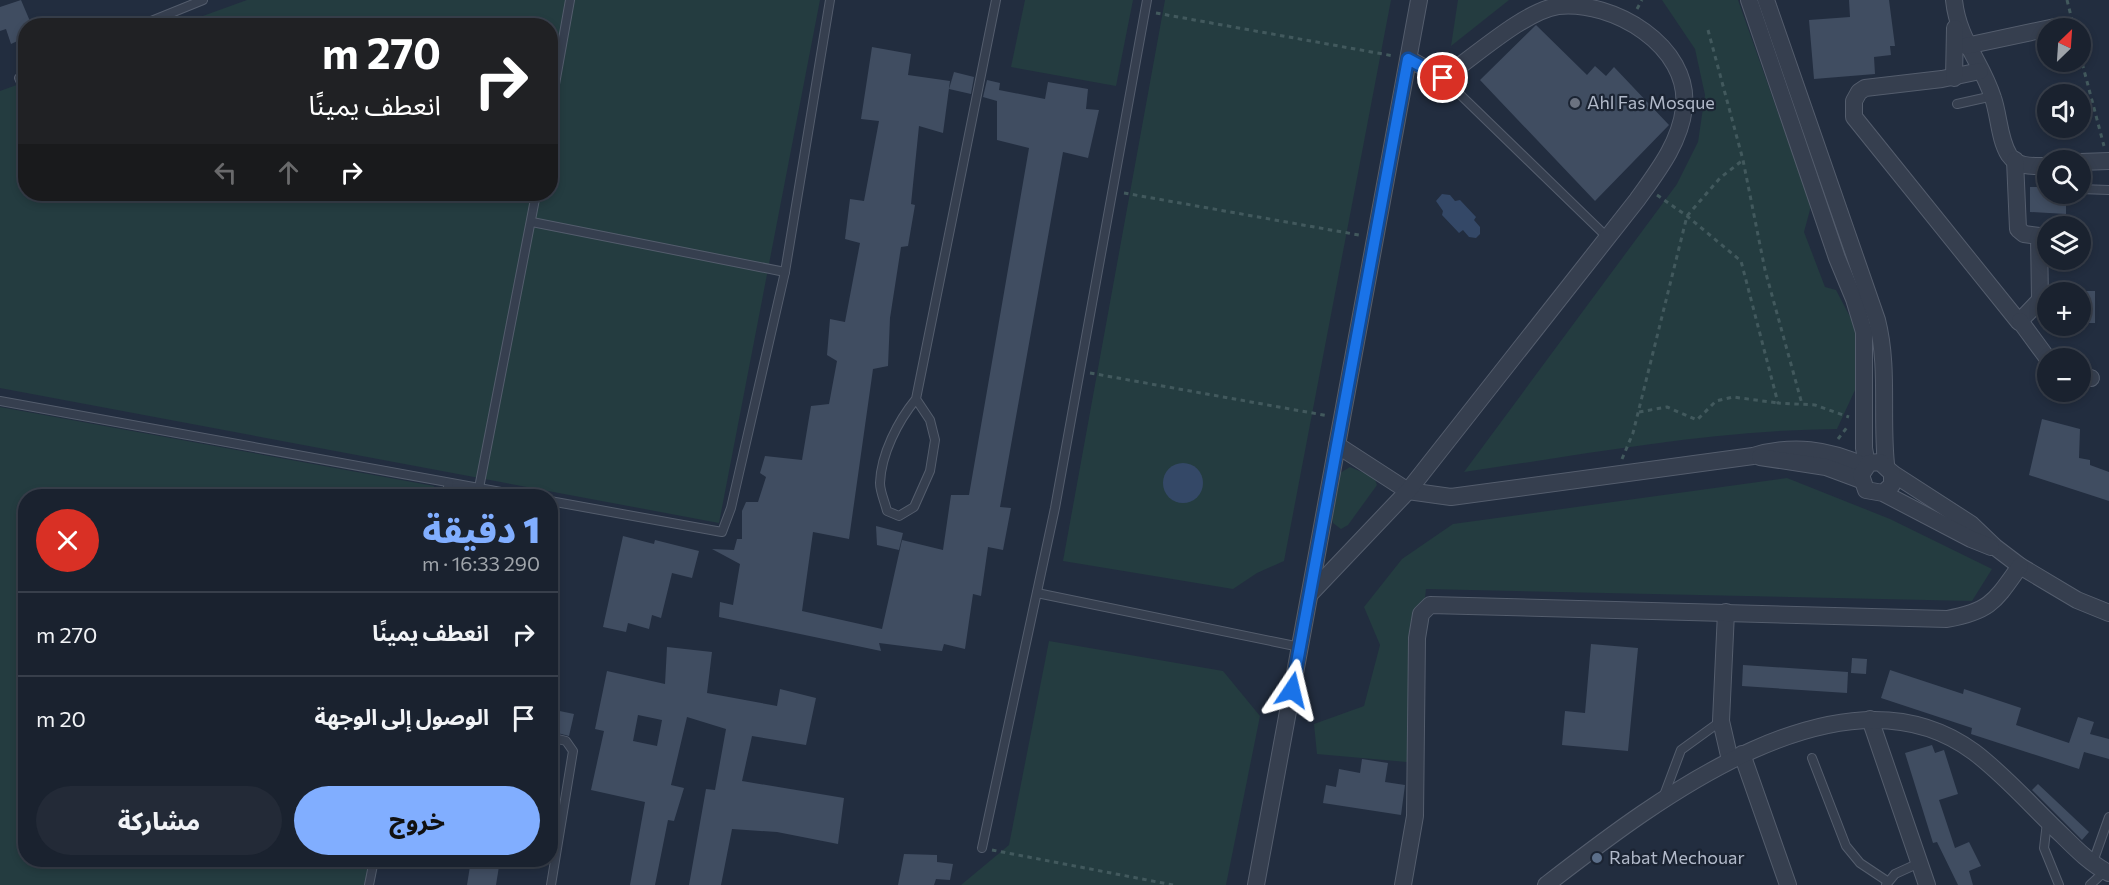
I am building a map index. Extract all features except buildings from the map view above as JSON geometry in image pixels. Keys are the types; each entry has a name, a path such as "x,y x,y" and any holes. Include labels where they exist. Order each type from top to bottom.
{"street":[{"path":"1256,885 1419,0"},
{"path":"1749,0 1864,332 1864,470 1872,493 1883,493 1971,539 1995,547"},
{"path":"1766,0 1877,320 1883,358 1882,426 1892,485 1883,493"},
{"path":"1310,594 1408,491 1646,187 1663,163 1680,130 1685,105 1680,78 1672,60 1651,36 1629,20 1609,11 1558,6 1530,16 1443,78 1408,59"},
{"path":"1954,8 1966,46 1993,96 2004,141 2010,155 2027,166 2037,166"},
{"path":"1954,8 1954,78"},
{"path":"1966,46 2037,31"},
{"path":"1980,71 1954,78 1865,88 1858,92 1854,101 1854,117 2040,348"},
{"path":"2015,160 2018,228 2024,234 2039,236 2040,300 2020,321"},
{"path":"2091,162 2108,161"},
{"path":"1337,445 1408,491 1451,497 1753,456 1864,470 1875,462 1889,468 1971,524 1995,547 2020,566 2077,600 2109,612"},
{"path":"1403,885 1415,816 1417,638 1419,622 1425,608 1430,605 1460,604 1569,610 1947,619 1976,614 1991,604 2020,566"},
{"path":"1726,612 1721,721 1788,885"},
{"path":"1869,719 1927,885"},
{"path":"1546,885 1662,801 1736,757 1788,737 1869,719 1906,721 1947,734 2006,778 2048,822 2102,869"}],"lane":[{"path":"159,18 203,0"},
{"path":"558,67 570,0"},
{"path":"558,502 722,532 730,508 785,272 830,0"},
{"path":"916,399 930,420 934,440 930,471 914,507 899,516 887,511 880,484 886,455 901,416 916,399 996,0"},
{"path":"982,848 1037,592 1081,371 1147,0"},
{"path":"1443,78 1607,237"},
{"path":"1957,104 1993,96"},
{"path":"2091,189 2109,190"},
{"path":"479,488 536,201"},
{"path":"532,222 785,272"},
{"path":"0,401 485,489"},
{"path":"448,489 449,483"},
{"path":"1037,592 1300,647"},
{"path":"1662,801 1682,750 1721,721"},
{"path":"558,739 566,741 573,751 558,842"},
{"path":"1812,758 1846,846 1860,863 1886,883 1895,874 1919,863"},
{"path":"2090,885 2102,869 2109,817"},
{"path":"2048,822 2044,848 2059,885"},
{"path":"369,885 373,867"},
{"path":"551,885 554,867"}],"path":[{"path":"2067,0 2072,18"},
{"path":"1145,12 1408,59"},
{"path":"1708,30 1743,160 1765,270 1803,404"},
{"path":"2084,72 2108,161"},
{"path":"1632,459 1621,461 1633,433 1687,216 1720,178 1743,160"},
{"path":"1646,187 1687,216 1741,261 1778,403"},
{"path":"1113,191 1376,238"},
{"path":"1081,371 1342,419"},
{"path":"1638,412 1667,407 1697,420 1716,401 1733,397 1815,405 1852,417"},
{"path":"1836,441 1842,436 1852,417 1853,407"},
{"path":"982,848 1173,885"}],"green space":[{"path":"247,0 820,0 719,523 558,493 558,489 538,489 0,388 0,91 18,85 18,201 558,201 558,18 197,18"},
{"path":"1025,0 1133,0 1116,86 1011,67"},
{"path":"1165,0 1391,0 1284,561 1257,573 1233,589 1063,561"},
{"path":"1458,0 1509,0 1451,46"},
{"path":"1662,0 1738,0 1811,206 1804,232 1825,287 1836,290 1858,332 1855,390 1837,429 1790,430 1696,438 1464,472 1677,184 1698,142 1705,95 1695,49"},
{"path":"0,407 434,486 433,489 18,489 18,867 370,867 367,885 0,885"},
{"path":"1350,467 1374,477 1377,485 1348,525 1341,529 1333,523 1332,518 1340,473"},
{"path":"1787,478 1890,519 1992,569 1972,601 1426,589 1407,762 1317,754 1314,724 1364,706 1380,645 1364,607 1402,559 1453,524"},
{"path":"1049,641 1223,671 1260,716 1226,885 961,885 1009,845"}],"water":[{"path":"1442,194 1450,195 1455,201 1460,200 1476,217 1474,220 1480,227 1480,234 1476,238 1469,237 1463,230 1459,233 1442,215 1443,211 1436,201"},
{"path":"1183,463 1197,469 1203,483 1197,497 1183,503 1169,497 1163,483 1169,469"}],"place":[{"name":"Ahl Fas Mosque","path":"1575,103"},
{"name":"Rabat Mechouar","path":"1597,858"}],"route":[{"path":"1292,690 1408,59 1443,78"}]}
